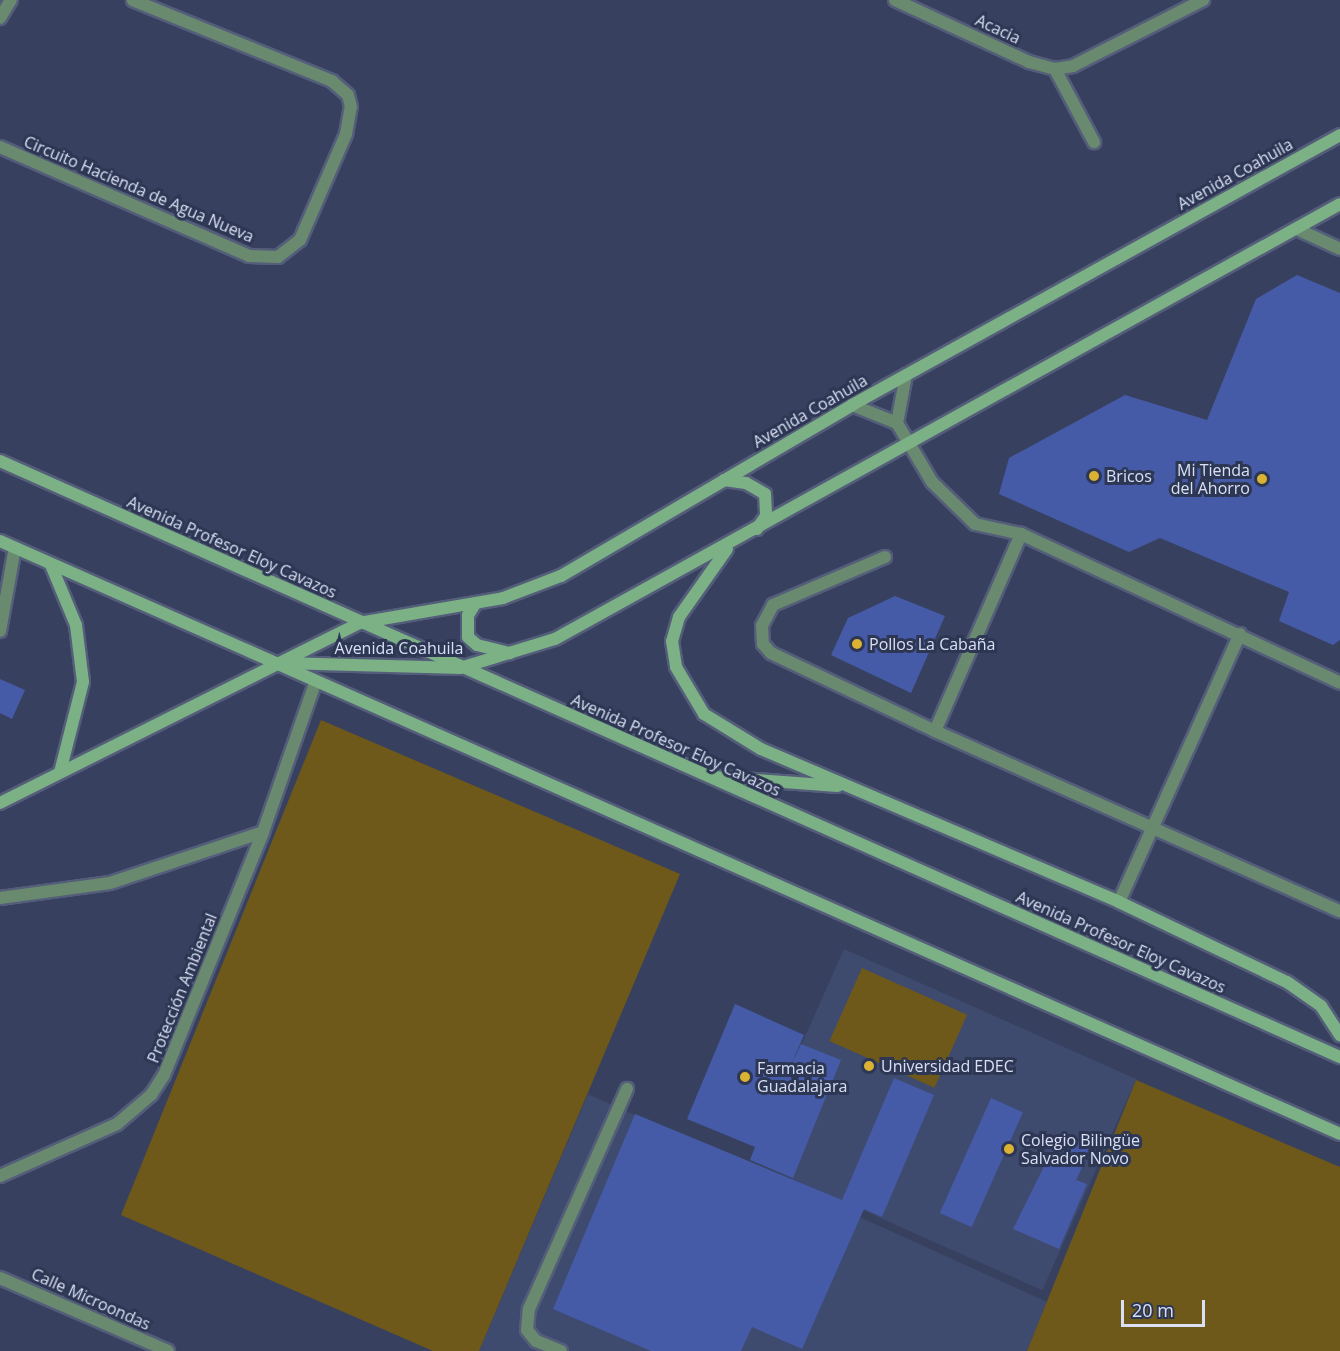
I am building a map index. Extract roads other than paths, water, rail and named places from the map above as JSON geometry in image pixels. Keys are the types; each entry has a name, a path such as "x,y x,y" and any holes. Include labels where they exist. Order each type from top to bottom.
{"main road":[{"name":"Avenida Coahuila","path":"0,803 359,623 475,603 561,576 852,405 1340,135"},
{"name":"Avenida Coahuila","path":"279,663 460,668 555,639 757,531 1340,204"},
{"name":"Avenida Profesor Eloy Cavazos","path":"0,461 460,668 1340,1057"},
{"path":"724,480 757,487 765,494 766,516 757,531"},
{"path":"0,541 1340,1134"},
{"path":"730,545 679,617 672,641 676,667 705,714 761,749 1119,902 1287,982 1321,1006 1340,1035"},
{"path":"51,565 76,625 83,682 60,772"},
{"path":"475,603 468,615 468,637 477,645 513,653"},
{"path":"705,776 848,787"}],"street":[{"path":"0,18 11,0"},
{"name":"Circuito Hacienda de Agua Nueva","path":"0,147 249,256 278,257 300,240 346,134 351,107 348,95 332,81 133,0"},
{"name":"Acacia","path":"895,0 1029,62 1055,69"},
{"path":"1094,142 1055,69 1073,66 1203,0"},
{"path":"1297,229 1340,249"},
{"path":"906,375 897,423 908,447 932,482 975,524 1021,534 1240,634 1340,683"},
{"path":"852,405 897,423"},
{"path":"935,731 1021,534"},
{"path":"0,631 15,548"},
{"path":"885,557 773,605 762,627 763,644 771,653 935,731 1340,911"},
{"path":"1119,902 1155,828 1240,634"},
{"name":"Protección Ambiental","path":"0,1176 117,1124 150,1095 179,1046 263,832 316,681"},
{"path":"0,898 110,883 263,832"},
{"path":"561,1351 536,1341 527,1330 529,1309 627,1089"},
{"name":"Calle Microondas","path":"0,1278 168,1351"}],"place":[{"name":"Bricos","path":"1094,476"},
{"name":"Mi Tienda del Ahorro","path":"1262,479"},
{"name":"Pollos La Cabaña","path":"857,644"},
{"name":"Universidad EDEC","path":"869,1066"},
{"name":"Farmacia Guadalajara","path":"745,1077"},
{"name":"Colegio Bilingüe Salvador Novo","path":"1009,1149"}]}
